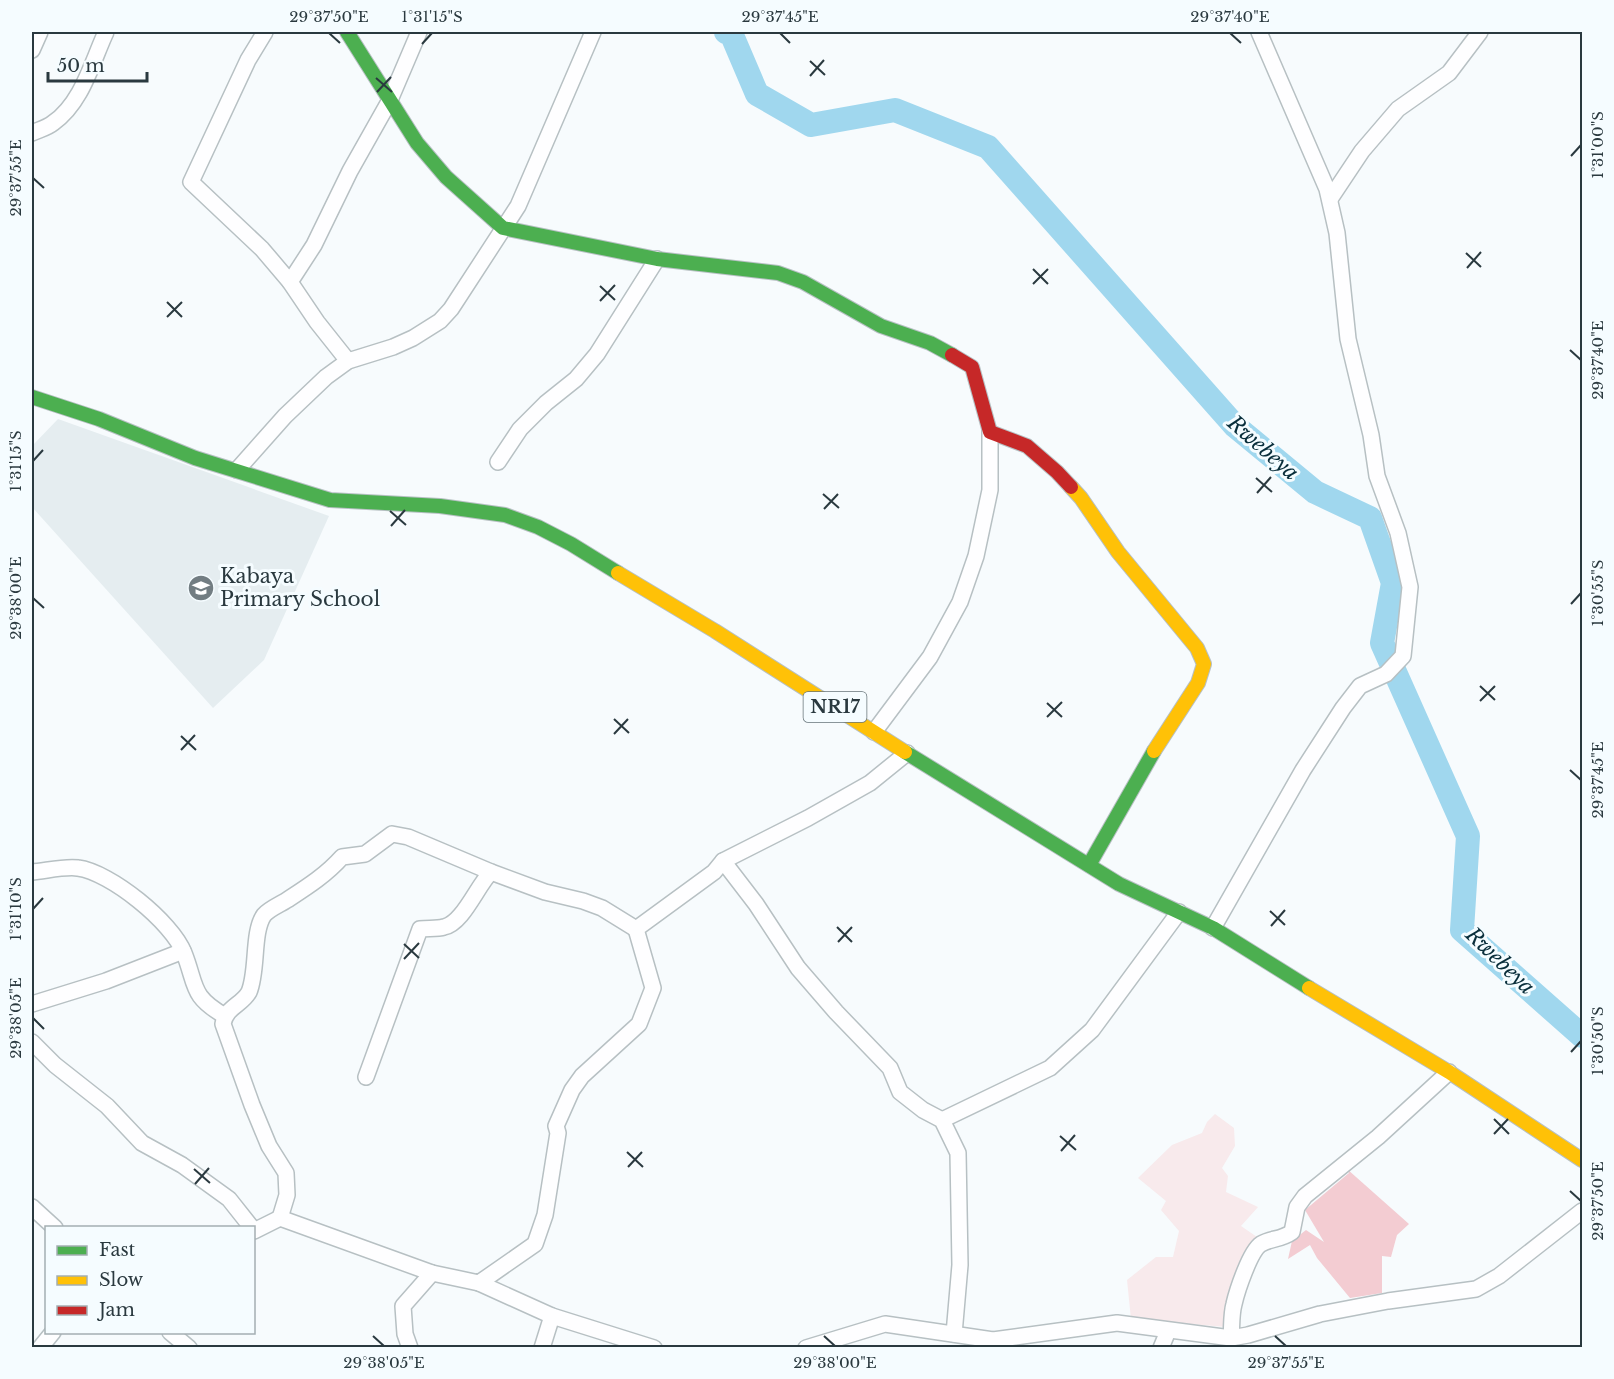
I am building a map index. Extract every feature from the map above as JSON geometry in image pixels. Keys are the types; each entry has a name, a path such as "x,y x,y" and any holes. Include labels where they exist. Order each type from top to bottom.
{"main road":[{"path":"347,32 417,143 446,177 503,228 657,259 778,273 803,282 881,326 930,343 972,367 990,432 1027,446 1057,471 1081,498 1118,552 1197,648 1204,664 1198,683 1145,766 1089,865"},
{"name":"NR17","path":"32,397 99,418 195,458 330,500 440,506 505,515 538,527 617,571 1119,884 1213,928 1342,1009 1449,1072 1582,1160"}],"street":[{"path":"32,50 40,32"},
{"path":"32,133 52,124 80,93 106,32"},
{"path":"265,32 248,60 191,182 261,249 290,282 317,322 348,361"},
{"path":"290,282 314,245 350,171 390,100 419,32"},
{"path":"237,470 285,416 326,377 348,361 403,343 440,321 463,292 518,206 593,32"},
{"path":"1213,928 1303,770 1343,708 1360,686 1386,674 1403,656 1410,587 1398,533 1377,476 1371,435 1348,339 1337,233 1330,199 1259,32"},
{"path":"1330,199 1362,151 1398,109 1449,73 1480,32"},
{"path":"498,462 520,429 546,403 576,379 597,354 657,259"},
{"path":"874,732 930,657 960,602 976,556 990,490 990,432"},
{"path":"636,929 714,872 723,861 808,818 870,783 907,753"},
{"path":"280,1218 287,1196 286,1173 269,1146 252,1105 223,1023 225,1016 248,994 254,976 257,936 264,915 323,875 342,857 365,854 392,834 408,837 545,892 602,908 636,929 653,988 639,1024 582,1076 572,1090 556,1126 558,1133 545,1215 535,1244 479,1283"},
{"path":"723,861 756,904 798,968 836,1012 890,1068 900,1092 923,1110 942,1120 958,1153 960,1265 954,1334"},
{"path":"32,872 76,867 98,874 134,897 157,915 183,951 195,991 205,1004 225,1016"},
{"path":"366,1077 420,928 447,927 456,921 483,880 491,872"},
{"path":"942,1120 1050,1068 1092,1030 1179,912"},
{"path":"32,1004 106,981 183,951"},
{"path":"32,1042 55,1065 107,1106 142,1143 182,1165 229,1199 251,1226"},
{"path":"1231,1338 1234,1304 1250,1260 1257,1249 1262,1243 1284,1238 1292,1232 1299,1203 1378,1137 1449,1072"},
{"path":"32,1207 54,1226"},
{"path":"806,1347 828,1344 885,1323 993,1340 1117,1323 1231,1338 1331,1312 1388,1301 1476,1289 1498,1276 1582,1211"},
{"path":"255,1228 280,1218 432,1273 479,1283 552,1316 654,1347"},
{"path":"410,1347 405,1334 403,1306 432,1273"},
{"path":"542,1347 552,1316"},
{"path":"1161,1347 1168,1331"},
{"path":"40,1347 51,1334"},
{"path":"173,1334 189,1347"}],"shaded area":[{"name":"Kabaya Primary School","path":"58,419 329,516 264,660 213,708 32,507 32,446"},
{"path":"1215,1114 1234,1128 1235,1146 1222,1168 1228,1176 1226,1192 1258,1207 1241,1226 1257,1237 1248,1251 1226,1327 1131,1319 1127,1280 1156,1257 1173,1257 1179,1231 1161,1210 1166,1201 1138,1178 1172,1145 1202,1133 1207,1122"},
{"path":"1347,1169 1409,1224 1397,1235 1391,1257 1382,1256 1382,1293 1350,1298 1317,1258 1310,1245 1288,1259 1292,1241 1306,1230 1324,1242 1305,1210 1349,1173"}],"waterway":[{"name":"Rwebeya","path":"726,32 731,33 757,94 811,125 895,110 988,147 1235,426 1315,492 1370,518 1393,583 1382,643 1468,836 1462,930 1582,1036"}],"traffic: fast":[{"path":"347,32 417,143 446,177 503,228 657,259 778,273 803,282 881,326 930,343 952,355"},
{"path":"32,397 99,419 195,458 330,500 440,506 505,515 538,527 618,573"},
{"path":"1089,865 1154,751"},
{"path":"905,752 1119,884 1213,928 1309,988"}],"traffic: slow":[{"path":"1071,487 1118,552 1197,648 1204,664 1198,683 1154,751"},
{"path":"618,573 715,631 905,752"},
{"path":"1309,988 1449,1072 1582,1160"}],"traffic: jam":[{"path":"952,355 972,367 990,432 1027,446 1071,487"}],"place":[{"name":"Kabaya Primary School","path":"201,588"}]}
